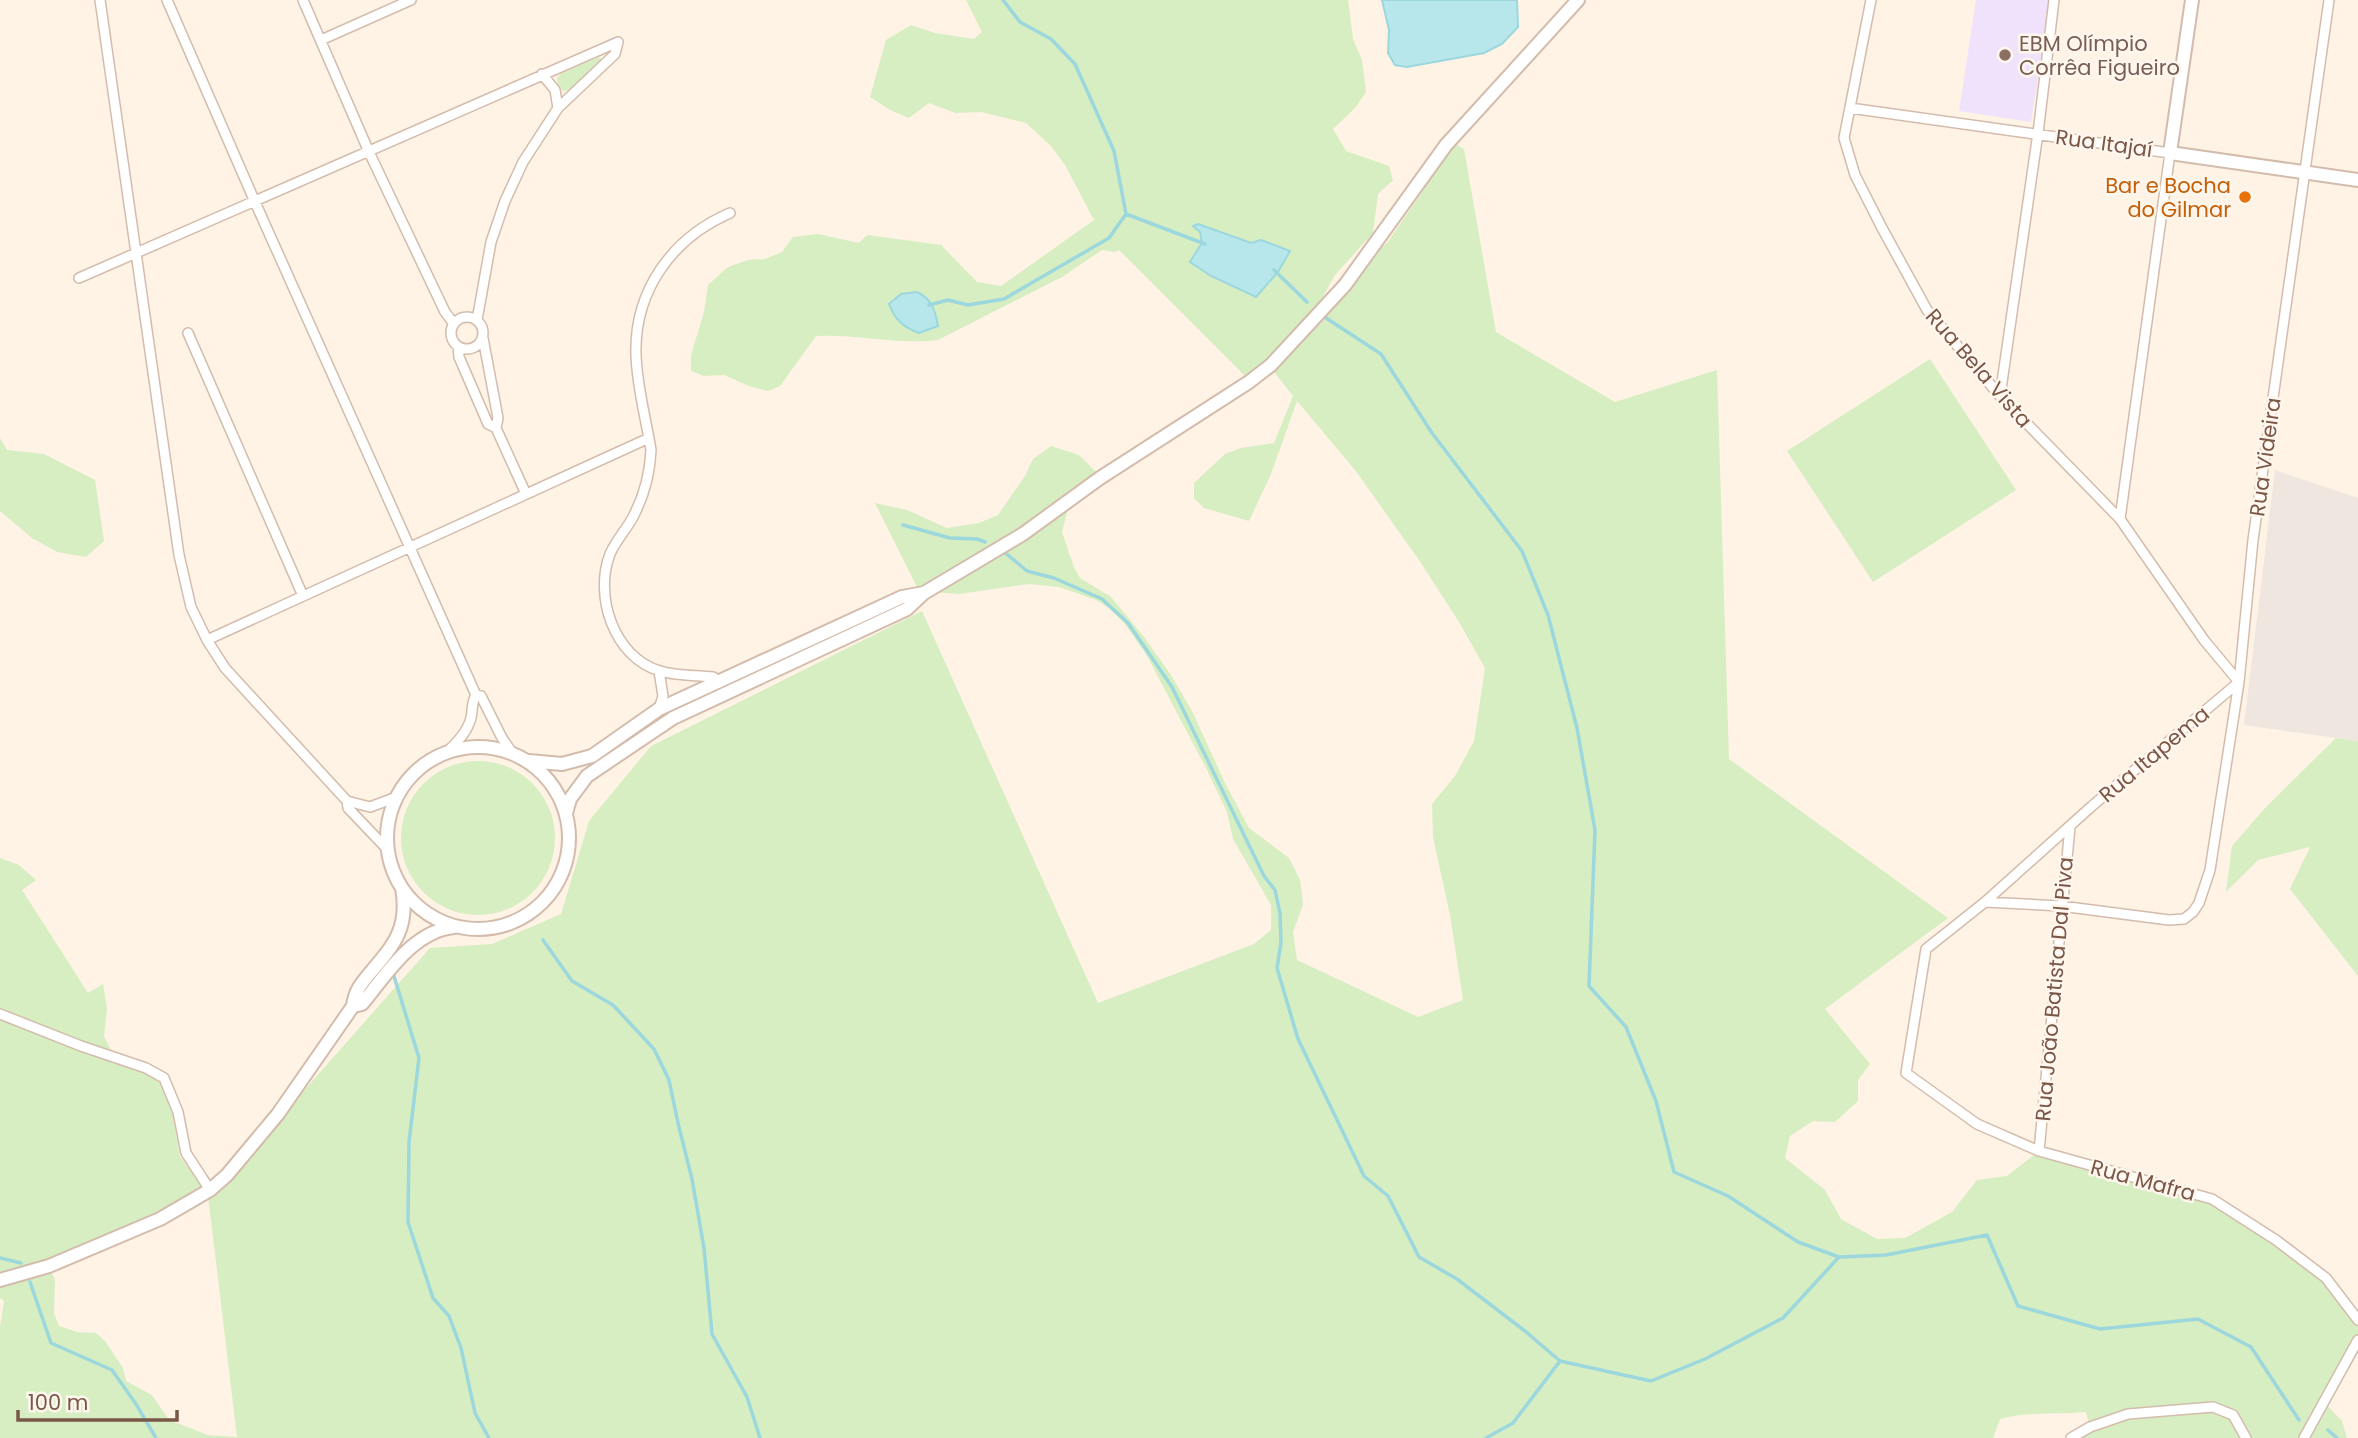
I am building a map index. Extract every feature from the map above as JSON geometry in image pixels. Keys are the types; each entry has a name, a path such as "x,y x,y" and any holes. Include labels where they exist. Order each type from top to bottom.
{"street":[{"path":"100,0 179,555 191,607 225,668 347,801 370,807 397,797"},
{"path":"167,0 476,695 481,696 513,754"},
{"path":"303,0 369,152 445,312 454,324 452,338 458,346 459,356 488,424 496,428"},
{"path":"321,40 411,0"},
{"path":"566,813 570,799 587,776 673,718 907,609 924,593 1023,534 1101,478 1271,365 1345,285 1446,145 1578,0"},
{"name":"Rua Bela Vista","path":"1871,0 1844,138 1855,175 1882,228 1927,310 2000,396 2120,519 2204,640 2239,682"},
{"path":"2000,396 2038,133 2054,0"},
{"path":"2120,519 2192,0"},
{"name":"Rua Videira","path":"2061,906 2169,920 2184,919 2199,904 2210,870 2239,682 2253,540 2329,0"},
{"path":"79,278 618,42 615,54 558,108 528,153 505,201 491,243 477,320"},
{"path":"542,74 555,90 558,108"},
{"name":"Rua Itajaí","path":"1850,108 2358,180"},
{"path":"718,680 713,677 659,671 639,658 622,641 611,620 604,587 610,554 633,518 644,491 652,450 636,358 637,328 645,298 659,271 678,247 702,227 730,212"},
{"path":"454,324 467,317 477,320 483,328 498,418 496,428 526,494"},
{"path":"188,334 303,596"},
{"path":"458,346 472,349 483,338"},
{"path":"207,640 649,438"},
{"path":"525,760 552,764 583,760 601,751 660,709 718,680 902,597 924,593"},
{"path":"659,671 663,696 660,709"},
{"name":"Rua Itapema","path":"1906,1073 1926,949 1985,902 2239,682"},
{"path":"446,753 467,729 472,716 472,701 476,695"},
{"path":"353,1006 362,1004 413,946 443,928 457,926 484,929 511,923 545,901 560,879 569,853 566,813 546,777 513,754 486,748 459,749 422,766 397,797 388,823 391,864 402,888 432,916 457,926"},
{"path":"347,801 348,808 388,850"},
{"name":"Rua João Batista Dal Piva","path":"2039,1151 2070,827"},
{"path":"0,1280 49,1266 160,1219 211,1190 227,1175 278,1115 353,1006 355,992 390,950 400,931 405,906 402,888"},
{"path":"1985,902 2061,906"},
{"path":"0,1014 146,1068 164,1078 178,1112 186,1153 211,1190"},
{"name":"Rua Mafra","path":"1906,1073 1977,1124 2039,1151 2212,1199 2276,1240 2326,1278 2358,1320"},
{"path":"2304,1438 2358,1340"},
{"path":"2071,1438 2090,1427 2128,1414 2213,1407 2233,1415 2246,1438"}],"shaded area":[{"name":"EBM Olímpio Corrêa Figueiro","path":"1976,0 2050,0 2031,122 1959,111"},
{"path":"2275,470 2358,498 2358,741 2244,725"}],"green space":[{"path":"966,0 1348,0 1353,39 1362,60 1366,92 1355,108 1333,129 1346,151 1389,166 1393,180 1378,194 1373,233 1335,275 1322,298 1340,279 1387,243 1455,144 1464,149 1496,332 1615,402 1717,370 1729,759 1948,918 1825,1009 1870,1064 1858,1080 1858,1101 1835,1122 1813,1121 1790,1136 1785,1158 1825,1190 1841,1219 1877,1239 1905,1238 1952,1212 1977,1180 2007,1176 2039,1151 2212,1199 2326,1278 2358,1320 2358,1340 2324,1402 2342,1421 2347,1438 2071,1438 2090,1427 2086,1412 2032,1414 2000,1419 1993,1438 0,1438 0,1327 4,1301 0,1298 0,858 19,865 36,880 22,890 88,993 103,984 107,1009 104,1036 113,1054 162,1076 169,1092 180,1157 191,1171 215,1191 430,948 492,944 561,914 589,821 651,746 922,611 1098,1003 1254,944 1271,930 1271,905 1233,839 1227,812 1207,770 1146,654 1124,623 1096,600 1059,587 1029,584 959,594 919,591 875,503 907,510 947,528 979,523 998,515 1025,476 1033,459 1051,446 1079,455 1098,474 1068,509 1062,532 1080,578 1111,597 1144,637 1192,711 1249,828 1289,858 1300,880 1303,905 1293,932 1297,960 1418,1017 1463,1000 1450,915 1433,837 1432,804 1455,776 1474,741 1485,668 1419,560 1355,470 1297,401 1271,474 1249,521 1204,508 1194,498 1194,483 1225,454 1241,448 1274,443 1293,396 1266,362 1246,377 1119,250 1102,250 1062,277 938,340 816,336 780,386 768,391 724,375 704,376 691,371 691,355 704,312 708,285 728,267 748,260 765,259 782,252 793,237 818,234 859,243 867,235 941,245 977,282 1001,286 1094,220 1065,165 1051,146 1026,123 981,112 955,113 929,103 909,118 870,97 886,40 911,25 935,33 974,39 982,32","holes":["1200,232 1251,243 1278,272 1255,297 1190,262 1202,243","207,1187 237,1437 208,1435 169,1420 152,1395 126,1381 123,1368 105,1341 96,1333 77,1332 59,1326 54,1313 55,1280 47,1261 160,1215"]},
{"path":"601,58 600,61 571,90 564,91 559,88 557,78 562,73"},
{"path":"1930,359 2016,490 1873,582 1787,451"},
{"path":"0,438 7,450 44,454 95,480 104,541 86,557 57,552 32,538 0,511"},
{"path":"2336,738 2358,741 2358,976 2290,889 2310,847 2258,860 2226,892 2232,846 2266,807"},
{"path":"478,761 508,767 533,783 549,808 555,838 549,868 533,893 508,909 478,915 448,909 423,893 407,868 401,838 407,808 423,783 448,767"}],"water":[{"path":"1382,0 1517,0 1518,27 1502,44 1484,53 1407,67 1395,65 1388,53 1389,30"},
{"path":"1198,224 1251,243 1261,240 1290,251 1278,272 1256,297 1211,276 1190,262 1202,243 1200,232 1193,226"},
{"path":"917,292 932,306 938,326 919,333 900,322 889,304 901,294"}],"waterway":[{"path":"1003,0 1020,22 1051,39 1075,64 1114,151 1126,214 1205,244"},
{"path":"929,305 948,300 968,305 1004,299 1109,238 1126,214"},
{"path":"1274,270 1307,302"},
{"path":"1323,316 1381,354 1432,433 1522,551 1548,615 1577,728 1595,830 1589,986 1626,1027 1656,1101 1674,1172 1728,1196 1798,1242 1839,1257"},
{"path":"903,525 950,538 985,542"},
{"path":"1003,551 1027,571 1054,578 1102,599 1128,623 1172,687 1264,876 1275,890 1280,913 1281,943 1277,968 1298,1039 1364,1176 1388,1196 1419,1257 1457,1279 1560,1361"},
{"path":"543,940 572,981 613,1005 654,1049 669,1080 692,1179 704,1248 712,1334 747,1397 760,1438"},
{"path":"393,973 419,1058 409,1142 408,1222 433,1298 449,1316 461,1348 475,1413 489,1438"},
{"path":"1486,1438 1513,1423 1560,1361 1651,1381 1705,1359 1783,1318 1839,1257 1886,1255 1987,1235 2018,1306 2100,1329 2198,1319 2251,1347 2299,1420"},
{"path":"0,1258 21,1263"},
{"path":"30,1282 51,1343 112,1370 156,1438"},
{"path":"2328,1430 2337,1438"}],"place":[{"name":"EBM Olímpio Corrêa Figueiro","path":"2005,55"},
{"name":"Bar e Bocha do Gilmar","path":"2245,197"}]}
